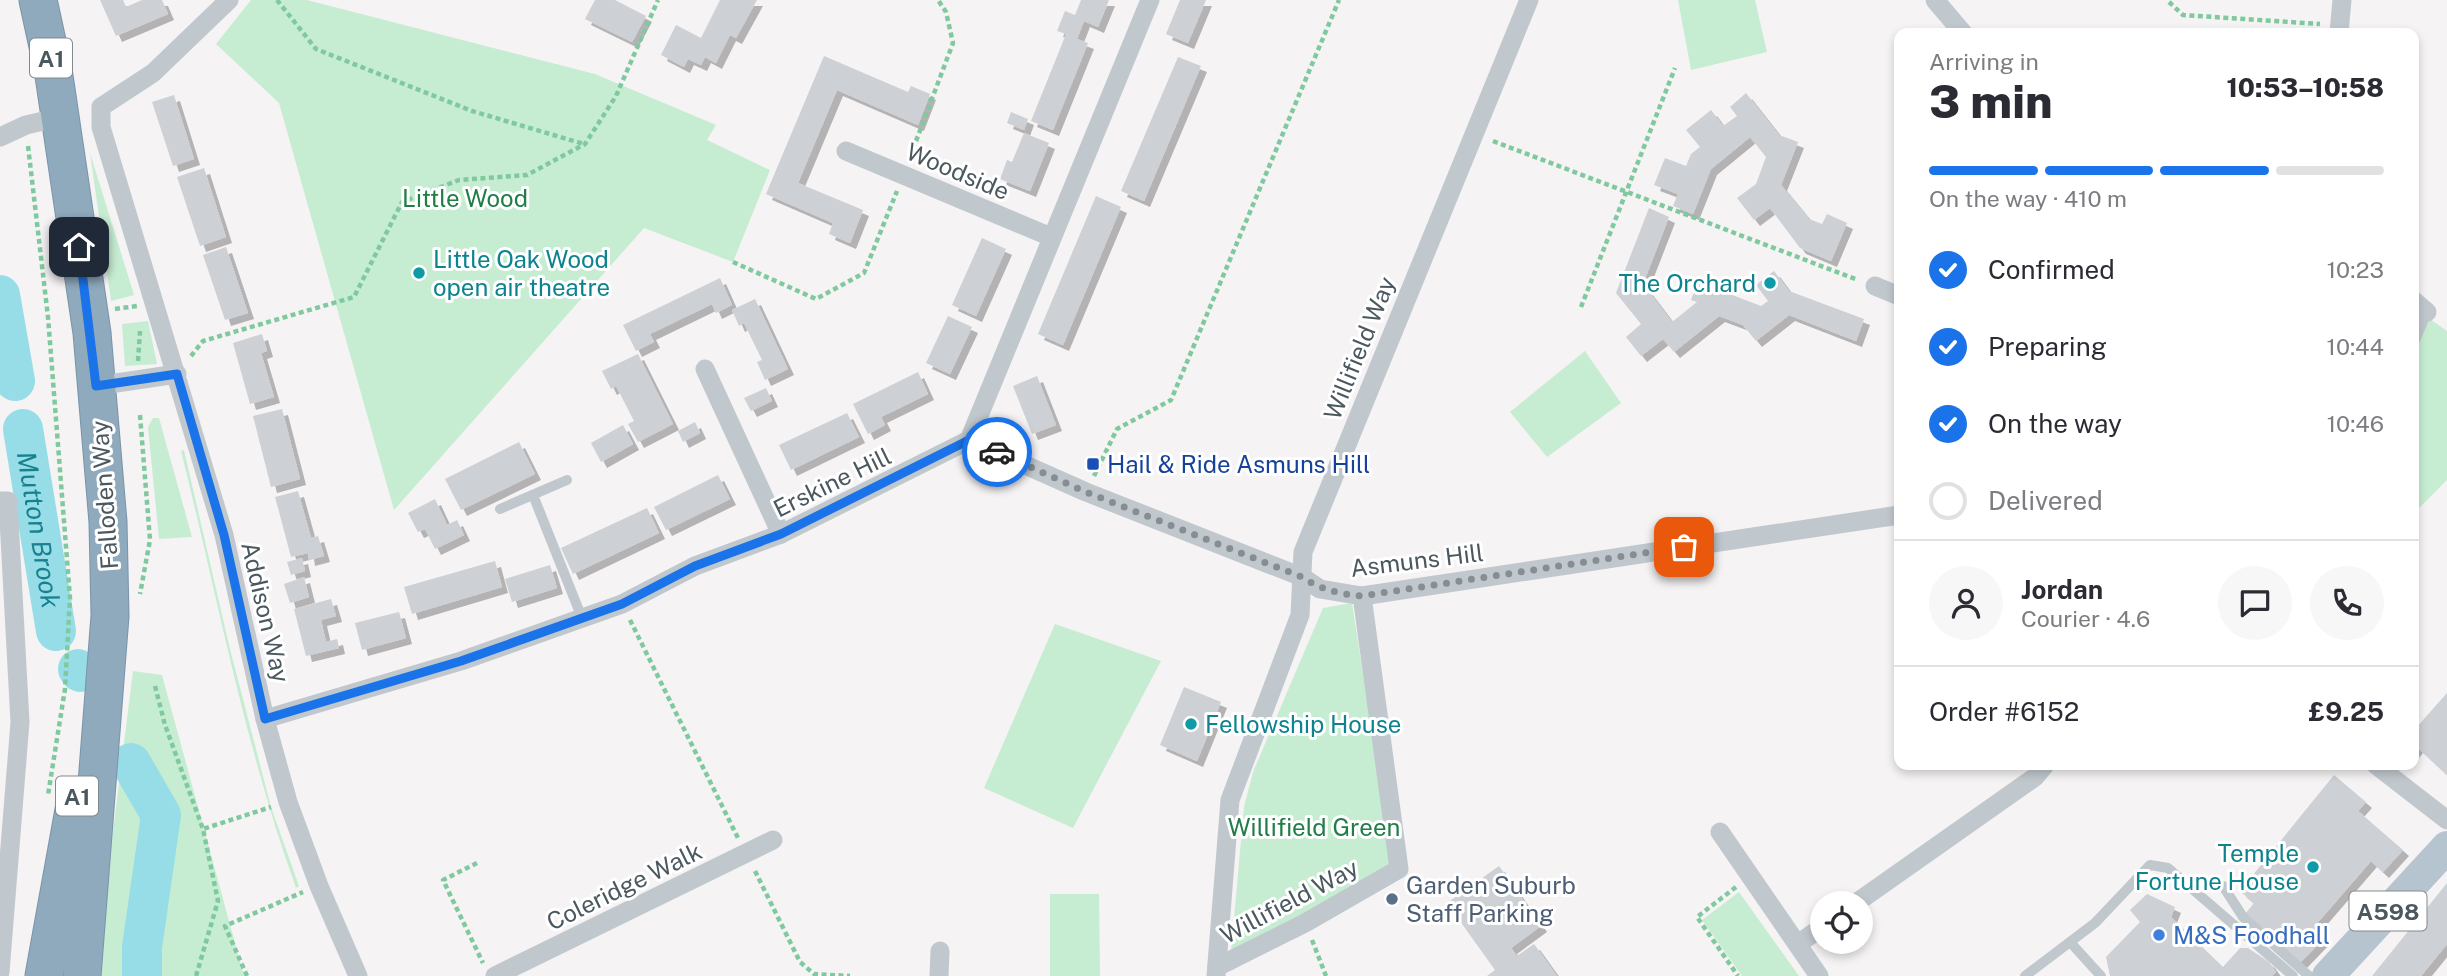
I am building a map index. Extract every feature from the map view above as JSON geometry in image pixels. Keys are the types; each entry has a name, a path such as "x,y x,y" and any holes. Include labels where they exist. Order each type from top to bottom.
{"highway":[{"name":"Falloden Way","path":"38,0 61,117 96,386 108,522 110,616 82,976"},
{"name":"Falloden Way","path":"44,976 110,616"}],"main road":[{"name":"A598","path":"2328,976 2447,847"}],"street":[{"name":"Addison Way","path":"229,0 153,73 101,107 101,127 109,161 177,374 224,535 265,719 288,802 318,886 358,976"},
{"path":"969,440 1150,0"},
{"name":"Willifield Way","path":"1217,972 1230,800 1300,615 1303,552 1529,0"},
{"path":"1936,0 1959,28"},
{"path":"2340,28 2343,0"},
{"path":"0,136 26,125 61,117"},
{"name":"Woodside","path":"846,151 1051,237"},
{"path":"1875,286 1894,294"},
{"path":"705,369 781,534"},
{"path":"96,386 177,374"},
{"name":"Asmuns Hill","path":"969,440 1086,492 1302,577 1320,589 1362,596 1894,516"},
{"name":"Erskine Hill","path":"265,719 461,661 622,604 695,566 781,534 969,440"},
{"path":"0,972 20,722 4,501"},
{"name":"Willifield Way","path":"1217,972 1399,869 1362,596"},
{"path":"1873,891 2035,777 2041,770"},
{"path":"2382,770 2447,820"},
{"path":"1720,832 1819,976"},
{"name":"Coleridge Walk","path":"490,970 773,840"},
{"path":"1798,944 1810,936"},
{"path":"939,976 940,951"}],"lane":[{"path":"500,509 567,481"},
{"path":"533,495 582,618"},
{"path":"2025,976 2095,923 2150,865 2168,868 2293,976"},
{"path":"2223,886 2242,917 2309,976"},
{"path":"2070,942 2101,976"}],"path":[{"path":"277,0 316,49 472,111 585,144"},
{"path":"203,341 354,297 402,202 459,180 527,174 585,144 616,96 658,0"},
{"path":"1086,492 1117,429 1171,400 1339,0"},
{"path":"2169,2 2183,15 2329,28"},
{"path":"1581,307 1675,68"},
{"path":"1474,133 1626,194 1875,286"},
{"name":"Falloden Way","path":"27,137 48,317 70,598 65,689 48,799"},
{"path":"113,310 141,306 137,370"},
{"path":"48,317 55,316"},
{"path":"622,604 800,962 814,974 850,976"},
{"path":"155,686 203,829 218,901 195,976"},
{"path":"203,829 267,808"},
{"path":"477,863 443,880 490,970"},
{"path":"1738,976 1697,917 1751,876"},
{"path":"247,976 225,926 318,886"},
{"path":"1306,923 1326,976"}],"green space":[{"name":"Little Wood","path":"251,0 307,0 595,74 716,125 707,140 770,170 733,262 644,228 394,510 279,103 216,44"},
{"path":"1678,0 1755,0 1767,52 1691,70"},
{"path":"90,153 134,295 111,301"},
{"path":"2419,311 2447,331 2447,480 2419,508"},
{"path":"148,321 157,364 125,366 122,324"},
{"path":"1585,351 1621,403 1547,457 1510,412"},
{"path":"153,418 159,418 192,537 159,539 148,427"},
{"path":"184,450 229,645 271,807 299,886 296,888 261,779 233,671 181,451"},
{"name":"Willifield Green","path":"1352,603 1393,866 1231,952 1244,807 1253,772 1323,608"},
{"path":"1055,624 1161,661 1073,828 984,788"},
{"path":"133,671 162,675 244,976 95,976"},
{"path":"1739,892 1799,976 1742,976 1702,920"},
{"path":"1050,894 1099,894 1100,976 1050,976"}],"building":[{"path":"100,0 123,0 126,7 142,0 162,0 168,14 116,36"},
{"path":"595,0 615,0 646,16 632,42 585,19"},
{"path":"720,0 757,0 736,38 730,35 716,63 705,57 701,65 688,59 684,67 661,55 676,25 701,38"},
{"path":"1081,0 1109,0 1098,27 1084,21 1077,39 1088,43 1053,130 1031,121 1066,34 1057,31 1065,11 1075,15"},
{"path":"1180,0 1206,0 1188,43 1166,34"},
{"path":"824,56 908,92 911,86 930,94 918,125 837,90 798,183 863,210 850,243 829,234 833,223 766,194"},
{"path":"1178,57 1201,66 1144,201 1121,191"},
{"name":"The Orchard","path":"1746,93 1779,135 1798,142 1781,185 1809,219 1822,224 1827,214 1847,223 1831,261 1800,248 1770,208 1754,220 1737,198 1756,184 1766,157 1750,137 1711,169 1693,214 1673,206 1678,194 1654,185 1665,158 1686,166 1691,154 1700,147 1686,130 1711,110 1723,126 1737,116 1730,107"},
{"path":"174,95 194,159 173,166 152,102"},
{"path":"1011,112 1028,119 1024,130 1007,123"},
{"path":"1024,133 1049,143 1030,191 1000,179 1007,160 1012,162"},
{"path":"204,168 226,237 200,246 177,177"},
{"path":"1096,196 1121,207 1063,345 1038,334"},
{"name":"The Orchard","path":"1649,208 1669,217 1643,284 1672,322 1697,302 1691,300 1698,282 1761,306 1768,301 1756,285 1774,271 1789,291 1864,319 1856,341 1789,315 1756,341 1743,325 1719,316 1674,352 1663,339 1641,356 1626,337 1641,324 1616,293"},
{"path":"982,238 1006,249 976,316 952,305"},
{"path":"226,247 248,313 225,320 203,255"},
{"path":"720,278 732,305 716,313 712,304 650,334 654,342 636,351 623,325"},
{"path":"755,299 788,369 765,380 757,362 762,360 744,323 739,326 732,310"},
{"path":"948,316 972,327 950,374 926,363"},
{"path":"262,334 267,351 261,353 274,397 250,404 233,343"},
{"path":"638,354 673,424 638,442 628,424 634,421 616,386 611,389 602,371"},
{"path":"918,372 928,394 881,417 885,425 868,434 853,404"},
{"path":"1037,376 1056,425 1032,434 1013,386"},
{"path":"766,388 772,401 751,411 744,398"},
{"path":"282,409 300,479 271,487 253,416"},
{"path":"847,413 859,437 791,470 779,445"},
{"path":"695,422 700,433 683,442 678,431"},
{"path":"623,425 633,444 601,462 591,443"},
{"path":"519,442 535,474 461,510 445,479"},
{"path":"718,475 730,499 666,530 654,507"},
{"path":"298,491 311,538 318,536 324,556 309,560 308,553 291,557 275,497"},
{"path":"435,499 447,525 457,520 464,535 435,549 425,529 418,532 408,513"},
{"path":"647,508 659,533 573,574 561,548"},
{"path":"302,558 305,571 291,575 287,562"},
{"path":"495,561 502,587 412,614 404,587"},
{"path":"550,565 557,588 512,602 505,579"},
{"path":"304,577 309,597 290,603 284,584"},
{"path":"331,599 336,616 321,620 326,642 337,639 339,648 306,656 294,609"},
{"path":"399,612 406,638 362,650 355,623"},
{"name":"Fellowship House","path":"1184,687 1221,702 1197,761 1160,745"},
{"path":"2447,693 2447,775 2419,749 2419,725"},
{"name":"Temple Fortune House","path":"2334,775 2366,802 2358,811 2403,850 2383,872 2371,861 2313,928 2324,938 2301,962 2245,914 2254,903 2240,891"},
{"path":"1499,866 1541,926 1511,948 1517,956 1534,944 1557,976 1487,976 1495,970 1447,903"},
{"path":"2447,883 2447,944 2421,976 2372,976"},
{"name":"M&S Foodhall","path":"2147,894 2175,907 2171,917 2223,967 2240,948 2248,948 2269,962 2276,972 2272,976 2110,976 2106,957 2140,922 2130,910"}],"waterway":[{"name":"Mutton Brook","path":"0,295 15,381"},
{"name":"Mutton Brook","path":"23,429 56,631"},
{"name":"Mutton Brook","path":"131,763 161,815 142,947 142,976"}],"way so far":[{"path":"997,452 1086,492 1302,577 1320,589 1339,594 1362,596 1684,547"}],"place":[{"name":"Little Oak Wood open air theatre","path":"419,273"},
{"name":"The Orchard","path":"1770,283"},
{"name":"Hail & Ride Asmuns Hill","path":"1093,464"},
{"name":"Fellowship House","path":"1191,724"},
{"name":"Temple Fortune House","path":"2313,867"},
{"name":"Garden Suburb Staff Parking","path":"1392,899"},
{"name":"M&S Foodhall","path":"2159,935"}],"route":[{"path":"79,247 92,333 96,386 139,382 177,374 224,535 265,719 461,661 622,604 695,566 781,534 956,449 969,440 997,452"}]}
